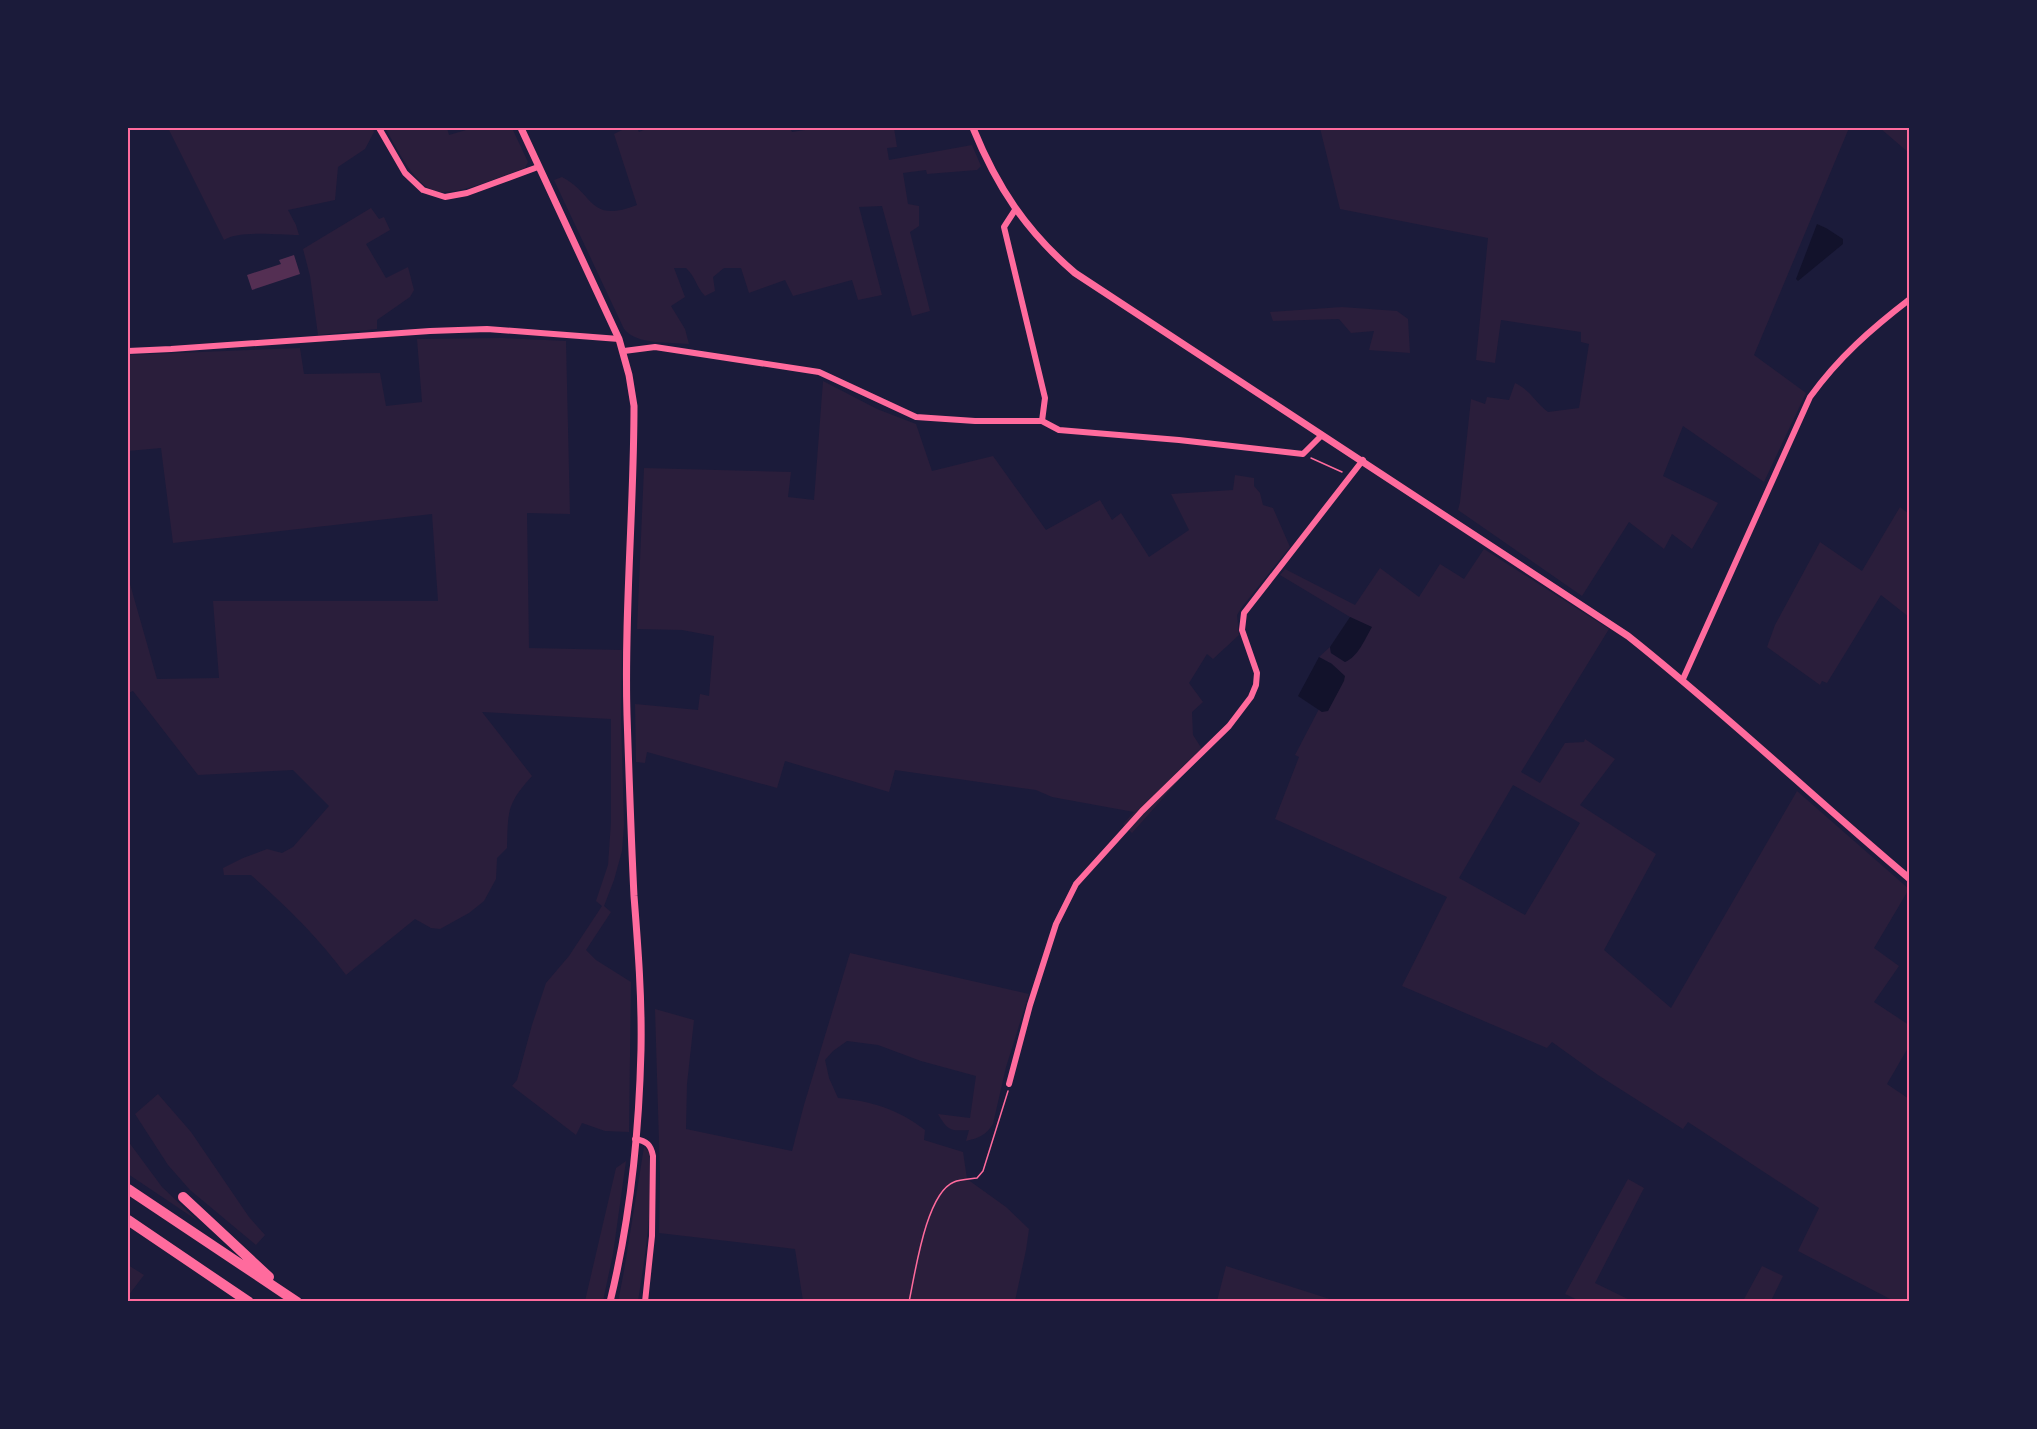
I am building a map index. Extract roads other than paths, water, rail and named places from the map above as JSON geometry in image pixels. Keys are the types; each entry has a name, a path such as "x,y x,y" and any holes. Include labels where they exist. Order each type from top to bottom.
{"highway":[{"path":"128,1189 297,1302"},
{"path":"183,1197 258,1265 282,1291"},
{"path":"128,1220 249,1302"}],"street":[{"path":"379,128 405,173 423,190 445,197 467,193 538,167"},
{"path":"521,128 624,351 634,406 627,632 627,713 641,1050 627,1213 619,1266 610,1302"},
{"path":"973,128 988,164 1015,210 1057,258 1083,279 1363,460 1628,636 1683,679 1842,822 1910,879"},
{"path":"1015,210 1004,227 1045,398 1042,421"},
{"path":"1683,679 1810,397 1829,371 1854,345 1910,299"},
{"path":"128,351 487,329 619,339"},
{"path":"624,351 655,347 819,372 916,417 975,421 1042,421 1059,430 1303,454 1322,435"},
{"path":"1009,1084 1030,1005 1056,924 1076,884 1142,811 1229,726 1245,705 1256,685 1257,673 1242,630 1244,613 1363,460"},
{"path":"635,1139 647,1143 653,1156 652,1226 645,1302"}]}
